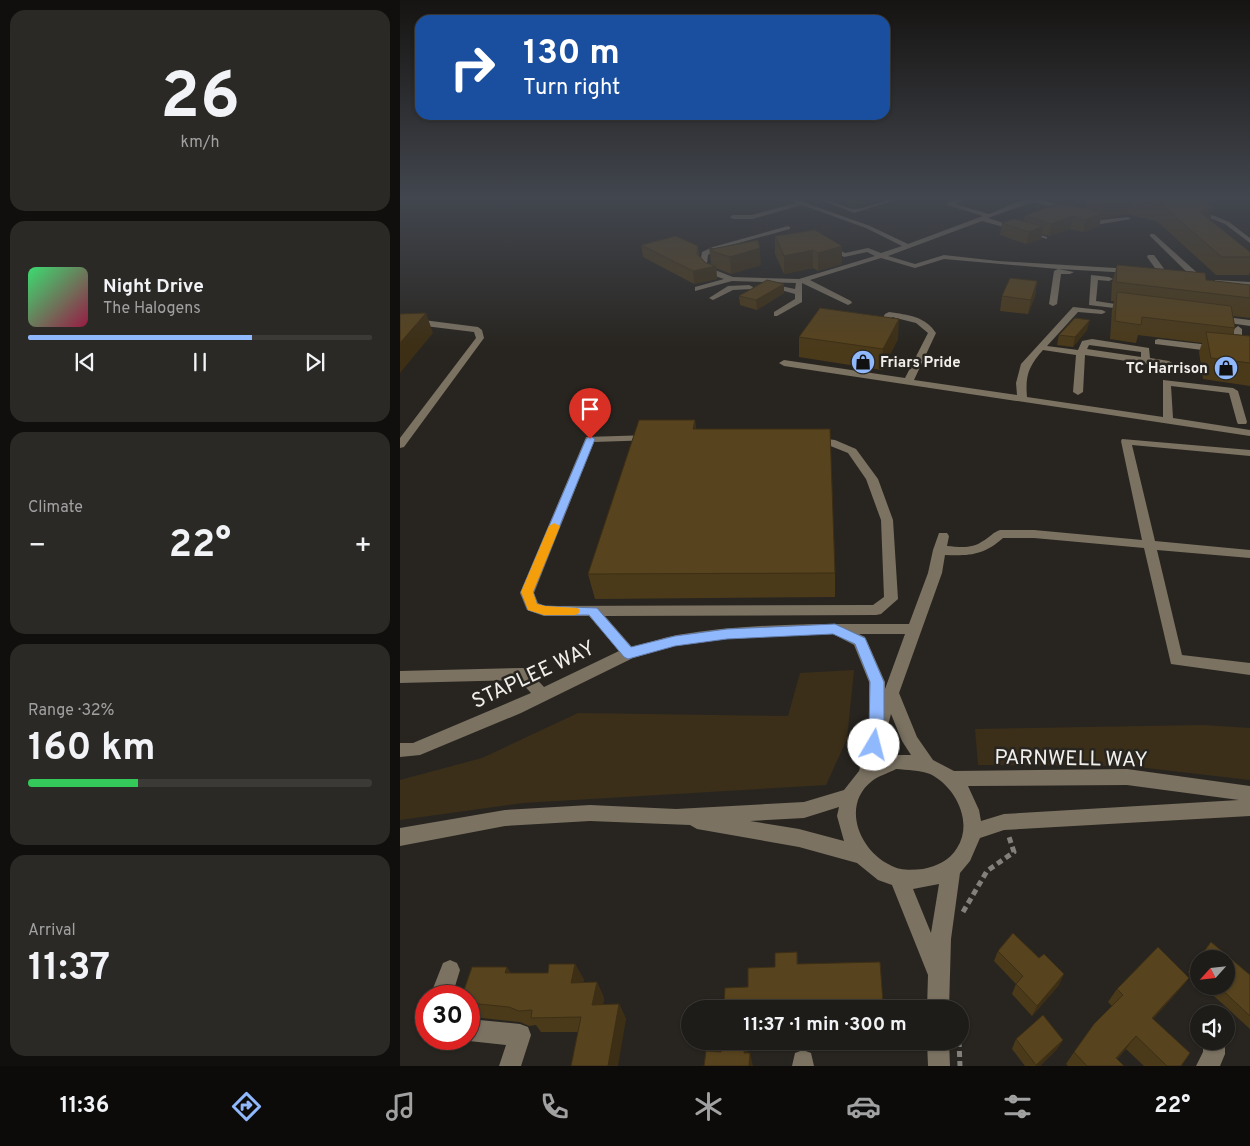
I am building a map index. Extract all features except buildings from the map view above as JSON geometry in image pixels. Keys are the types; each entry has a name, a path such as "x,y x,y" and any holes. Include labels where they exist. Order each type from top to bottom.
{"street":[{"path":"716,248 705,254 703,263 712,272 732,280"},
{"path":"832,248 844,255 868,250 914,266 944,257 1138,274 1058,271 1053,304"},
{"path":"698,289 732,280 801,281 902,248"},
{"path":"1165,248 1201,283"},
{"path":"1152,257 1170,279"},
{"path":"1152,275 1201,283 1250,284"},
{"path":"1114,279 1094,277 1092,303 1141,309"},
{"path":"777,314 799,300 798,292 801,281"},
{"path":"801,281 848,303"},
{"path":"1192,286 1201,283"},
{"path":"713,298 731,288 767,285 798,292"},
{"path":"1211,288 1250,291"},
{"path":"1022,398 1021,383 1026,364 1076,309 1133,316"},
{"path":"880,331 889,314 914,318 927,324 932,333 908,382"},
{"path":"400,320 478,330 480,338 400,445"},
{"path":"1250,323 1210,322 1250,331"},
{"path":"1238,329 1238,352"},
{"path":"1158,342 1250,354"},
{"path":"1040,348 1169,364"},
{"path":"1078,392 1081,352"},
{"path":"784,363 1250,433"},
{"path":"1168,420 1166,382 1233,391 1242,422"},
{"path":"660,438 590,439 527,592 532,606 544,611 876,610 891,599 888,520 872,480 852,451 831,442 805,438"},
{"path":"1250,453 1126,441 1176,660 1250,669"},
{"path":"939,550 968,552 987,545 1000,534 1034,534 1250,554"},
{"name":"STAPLEE WAY","path":"867,773 877,732 935,573 943,536"},
{"path":"593,611 628,653"},
{"name":"STAPLEE WAY","path":"400,750 414,750 516,708 628,653 675,641 727,634 835,629 913,629"},
{"name":"STAPLEE WAY","path":"835,629 860,641 877,682 877,732"},
{"path":"400,677 523,674 542,695"},
{"path":"891,693 910,741 927,765"},
{"path":"896,762 927,765 950,779 964,794 972,812 973,832 965,852 951,868 935,876 918,880 899,878 878,869 861,855 850,836 846,816 849,796 856,784 867,773 880,766 896,762"},
{"name":"PARNWELL WAY","path":"950,779 1126,777 1250,794"},
{"path":"400,837 505,818 590,813 676,817 804,810 849,796"},
{"path":"973,832 1004,822 1250,808"},
{"path":"676,817 799,838 861,855"},
{"path":"938,1000 937,972 941,917 951,868"},
{"path":"899,878 937,972"},
{"path":"445,985 450,970"},
{"path":"480,1031 520,1035 510,1066"},
{"path":"938,1050 939,1066"},
{"path":"1207,1066 1214,1054 1214,1050"}],"path":[{"path":"961,916 987,871 1014,852 1004,822"},
{"path":"959,1050 960,1066"}],"shaded area":[{"path":"854,670 847,739 826,785 523,803 400,820 400,780 482,758 578,713 788,716 800,673"},
{"path":"1203,725 1250,728 1250,780 1129,766 978,765 975,729"}],"slow traffic":[{"path":"554,526 527,592 532,606 544,611 574,611"}],"place":[{"name":"Friars Pride","path":"863,362"},
{"name":"TC Harrison","path":"1226,368"}],"route":[{"path":"590,439 527,592 532,606 544,611 593,611 628,653 675,641 727,634 835,629 860,641 877,682 877,732 874,745"}]}
